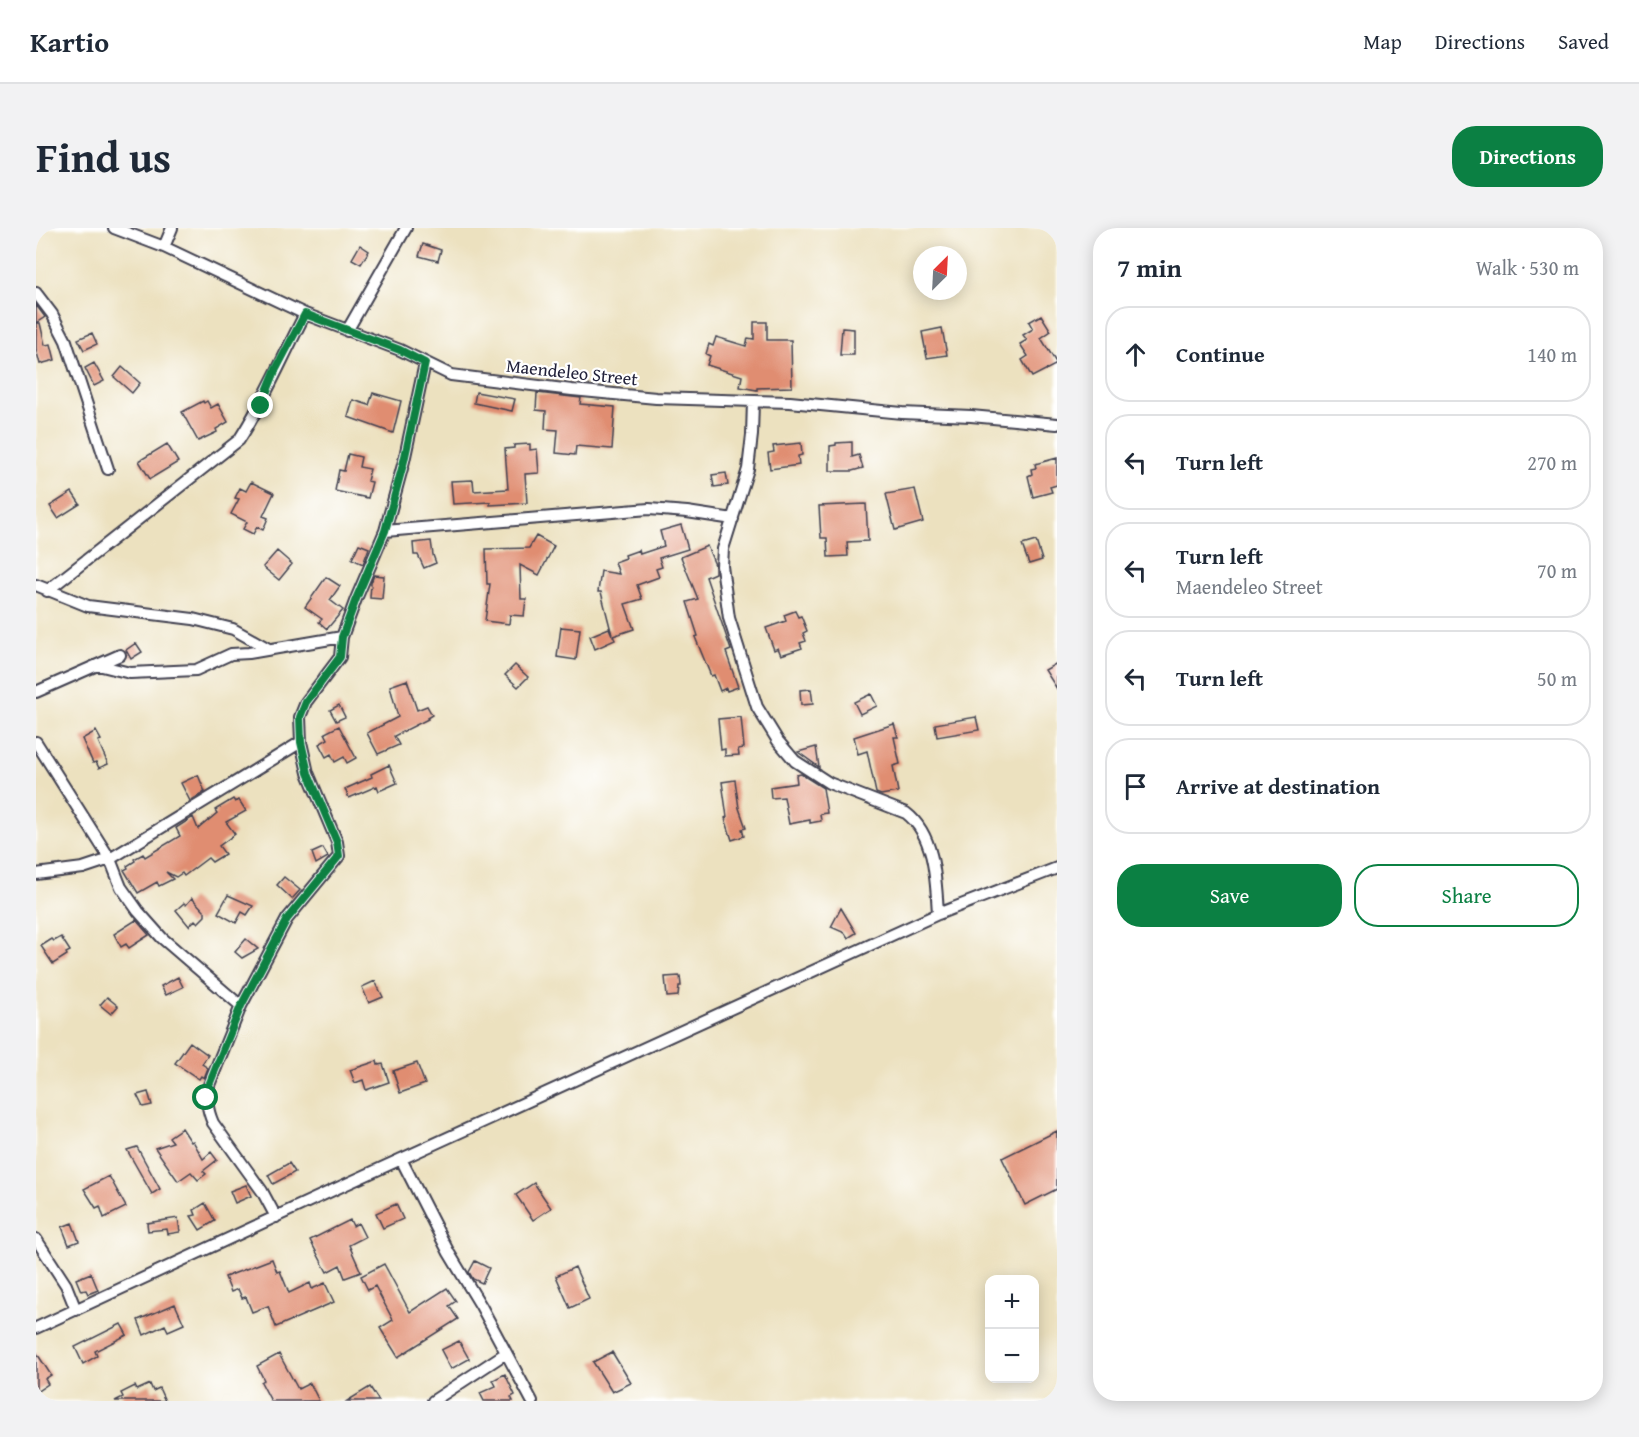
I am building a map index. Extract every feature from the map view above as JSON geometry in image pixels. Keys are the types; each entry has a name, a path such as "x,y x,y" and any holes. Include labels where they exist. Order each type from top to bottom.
{"street":[{"name":"Maendeleo Street","path":"114,228 164,247 305,314 400,350 451,375 656,398 790,402 1057,424"},
{"path":"164,247 172,228"},
{"path":"347,331 406,228"},
{"path":"36,293 52,314 66,341 108,469"},
{"path":"47,591 239,440 261,406 275,371 305,314"},
{"path":"276,1216 262,1191 213,1123 206,1098 209,1085 241,1006 287,919 339,856 337,842 308,773 301,742 300,717 306,702 340,657 342,637 385,531 404,461 425,363"},
{"path":"753,401 748,469 723,549 724,584 729,618 757,707 778,741 795,761 829,783 906,813 916,820 923,831 935,875 938,914"},
{"path":"385,531 649,509 733,519"},
{"path":"36,585 88,606 193,619 232,630 269,649"},
{"path":"98,665 130,674 196,670 231,654 342,637"},
{"path":"36,692 120,655"},
{"path":"36,742 110,860 121,887 138,911 162,938 241,1006"},
{"path":"36,874 83,868 110,860 301,742"},
{"path":"36,1328 938,914 1057,868"},
{"path":"401,1159 449,1253 481,1306 531,1401"},
{"path":"36,1239 66,1286 76,1310"},
{"path":"433,1401 506,1353"}],"building":[{"path":"423,244 441,250 438,261 419,256"},
{"path":"360,245 369,251 361,264 352,259"},
{"path":"36,305 45,317 36,323"},
{"path":"1041,315 1051,331 1041,338 1057,364 1032,377 1022,360 1028,356 1020,344 1027,340 1023,335 1033,329 1029,322"},
{"path":"754,322 767,322 767,340 791,340 792,387 757,388 757,390 740,387 742,376 707,365 710,356 706,354 709,344 713,346 716,337 746,346 748,338 754,339"},
{"path":"36,323 40,323 45,345 51,344 55,360 40,364 36,349"},
{"path":"842,328 854,329 854,355 840,355"},
{"path":"942,328 947,355 927,358 922,332"},
{"path":"92,333 97,344 84,350 78,339"},
{"path":"94,363 104,381 94,386 85,368"},
{"path":"122,367 140,383 132,393 114,377"},
{"path":"476,392 515,399 512,411 474,403"},
{"path":"373,393 401,401 393,433 348,417 353,400 369,405"},
{"path":"537,393 581,398 580,404 615,407 612,449 576,446 575,455 556,453 558,430 545,429 546,411 536,410"},
{"path":"203,401 204,403 207,401 211,408 218,404 228,422 216,429 217,432 198,441 182,412"},
{"path":"852,442 852,457 859,455 863,468 852,471 830,471 830,446 836,443"},
{"path":"801,443 802,455 798,456 799,465 770,469 768,453 774,452 773,446"},
{"path":"167,444 178,462 150,479 139,461"},
{"path":"530,444 530,450 537,449 539,473 525,474 527,503 453,504 451,481 473,480 474,491 508,489 505,449 514,448 514,445"},
{"path":"348,454 361,457 359,467 370,469 367,481 372,482 368,498 335,491 339,470 344,471"},
{"path":"1057,458 1057,485 1050,487 1052,492 1033,497 1028,476 1032,474 1031,469 1036,468 1035,464"},
{"path":"726,473 728,485 714,487 712,475"},
{"path":"251,482 274,493 263,516 268,518 263,530 257,527 253,534 243,529 247,522 231,514 239,499 235,498 240,488 246,491"},
{"path":"915,489 923,522 895,530 886,494"},
{"path":"72,492 80,504 58,518 50,506"},
{"path":"866,504 868,541 847,542 848,556 828,557 827,538 821,538 819,506"},
{"path":"681,525 688,549 659,558 662,567 656,569 659,577 637,585 642,599 625,604 634,629 613,636 615,640 595,649 590,636 609,628 612,635 601,592 598,592 601,571 619,574 615,562 639,550 640,554 664,546 660,531"},
{"path":"536,536 554,546 539,575 520,565 521,599 526,599 524,616 510,615 509,624 485,621 490,584 487,584 486,549 529,548"},
{"path":"431,541 436,563 424,568 418,555 414,555 413,543"},
{"path":"1036,541 1042,560 1029,564 1022,545"},
{"path":"359,544 369,548 363,564 352,559"},
{"path":"707,546 715,565 715,573 706,577 731,650 726,652 738,687 727,691 726,688 720,691 714,675 711,676 695,637 698,636 687,602 698,599 681,557"},
{"path":"277,551 292,564 279,580 263,567"},
{"path":"374,575 384,576 382,599 370,598"},
{"path":"326,577 340,586 330,600 343,610 327,629 319,622 322,619 305,607"},
{"path":"795,611 798,617 801,616 807,631 803,633 806,641 800,643 802,648 781,655 778,648 774,650 766,628 786,621 784,615"},
{"path":"561,627 580,629 576,660 557,657"},
{"path":"136,643 142,652 131,659 126,650"},
{"path":"1057,663 1057,689 1045,670"},
{"path":"515,665 528,677 518,687 505,675"},
{"path":"407,680 417,710 427,706 432,715 394,736 399,745 378,754 367,733 398,717 390,686"},
{"path":"811,689 813,704 801,705 800,690"},
{"path":"871,694 877,706 860,714 854,702"},
{"path":"339,705 345,717 336,721 330,710"},
{"path":"741,717 744,748 738,749 739,755 725,756 725,749 721,750 718,719"},
{"path":"976,717 979,730 937,737 935,724"},
{"path":"894,724 898,737 894,737 900,764 893,766 898,792 881,795 876,793 867,751 858,754 854,737"},
{"path":"339,726 356,758 347,763 344,757 335,762 331,754 326,757 319,744 328,739 325,733"},
{"path":"96,731 108,764 99,768 96,762 93,763 82,739"},
{"path":"816,747 819,767 798,752"},
{"path":"389,765 397,783 379,791 377,786 349,798 345,789 372,777 371,774"},
{"path":"801,774 823,788 827,813 820,814 821,821 810,823 810,820 789,824 784,797 771,798 770,787 797,783 796,775"},
{"path":"198,775 205,792 190,801 181,783"},
{"path":"735,780 739,808 746,828 742,829 744,836 732,840 725,818 727,817 722,782"},
{"path":"233,799 235,802 239,800 246,811 226,822 235,834 219,846 225,854 212,862 208,858 184,876 182,873 176,877 166,872 173,879 159,886 157,882 138,893 124,870 135,861 134,859 143,854 145,857 180,836 176,828 193,817 198,829 217,813 215,810"},
{"path":"323,848 328,857 316,864 312,853"},
{"path":"284,877 300,890 292,899 277,885"},
{"path":"228,895 253,906 247,915 242,912 236,923 218,913"},
{"path":"192,898 205,912 205,916 198,923 195,920 189,926 176,910 184,903 186,905"},
{"path":"841,908 856,933 848,938 845,933 831,927"},
{"path":"136,920 149,935 129,948 126,944 121,947 114,934"},
{"path":"61,937 70,951 53,964 41,946 52,939 54,941"},
{"path":"246,939 258,949 242,958 235,952"},
{"path":"680,976 681,986 679,986 678,996 667,997 665,977"},
{"path":"178,977 183,987 166,995 161,986"},
{"path":"375,981 383,997 369,1003 362,987"},
{"path":"107,997 118,1006 111,1014 100,1005"},
{"path":"190,1042 208,1055 202,1064 208,1068 204,1078 201,1076 199,1079 175,1063"},
{"path":"377,1061 378,1065 383,1064 389,1082 366,1090 363,1080 355,1083 350,1070"},
{"path":"417,1063 425,1084 400,1093 393,1071"},
{"path":"148,1092 152,1105 143,1107 137,1095"},
{"path":"182,1128 191,1142 193,1141 203,1159 211,1152 217,1160 203,1171 206,1174 198,1180 191,1172 178,1181 155,1148 173,1142 169,1137"},
{"path":"1057,1131 1057,1189 1025,1205 1002,1158"},
{"path":"137,1147 160,1189 152,1194 127,1150"},
{"path":"289,1163 295,1172 273,1184 268,1175"},
{"path":"109,1176 126,1207 104,1218 100,1206 96,1208 84,1189"},
{"path":"534,1183 551,1208 533,1220 516,1195"},
{"path":"246,1185 251,1196 235,1203 230,1191"},
{"path":"205,1203 215,1221 200,1230 191,1216 196,1215 194,1210"},
{"path":"396,1204 403,1219 383,1228 376,1213"},
{"path":"178,1218 180,1232 168,1234 167,1229 148,1231 147,1223"},
{"path":"350,1220 353,1226 358,1223 365,1237 349,1245 361,1272 345,1278 340,1265 327,1272 310,1240"},
{"path":"72,1223 79,1241 69,1245 62,1227"},
{"path":"272,1259 289,1293 310,1283 312,1289 325,1283 334,1302 276,1327 268,1306 252,1312 246,1297 242,1298 238,1289 231,1292 225,1277"},
{"path":"475,1261 489,1268 482,1283 473,1279 469,1272"},
{"path":"384,1264 410,1312 447,1288 456,1301 449,1306 458,1319 398,1357 380,1328 393,1320 375,1286 368,1290 361,1276"},
{"path":"575,1267 589,1299 570,1308 556,1276"},
{"path":"91,1273 98,1290 88,1294 86,1290 81,1291 76,1279"},
{"path":"175,1304 184,1324 168,1331 165,1325 144,1335 138,1320"},
{"path":"121,1324 127,1335 95,1351 97,1356 83,1364 75,1347"},
{"path":"459,1341 469,1359 451,1369 441,1350"},
{"path":"36,1352 51,1375 45,1379 48,1384 36,1392"},
{"path":"612,1352 631,1383 612,1392 593,1362"},
{"path":"279,1354 298,1389 310,1383 319,1401 271,1401 261,1382 264,1380 257,1366"},
{"path":"505,1374 515,1395 511,1397 513,1401 484,1401 480,1393 496,1386 493,1380"},
{"path":"150,1384 153,1391 159,1388 165,1401 115,1401 123,1397 121,1393 135,1386 137,1390"},
{"path":"370,1387 379,1401 347,1401"}],"route":[{"path":"206,1098 209,1085 241,1006 287,919 339,856 337,842 308,773 301,742 300,717 306,702 342,653 342,637 385,531 404,461 425,363 400,350 305,314 275,371 261,406"}]}
